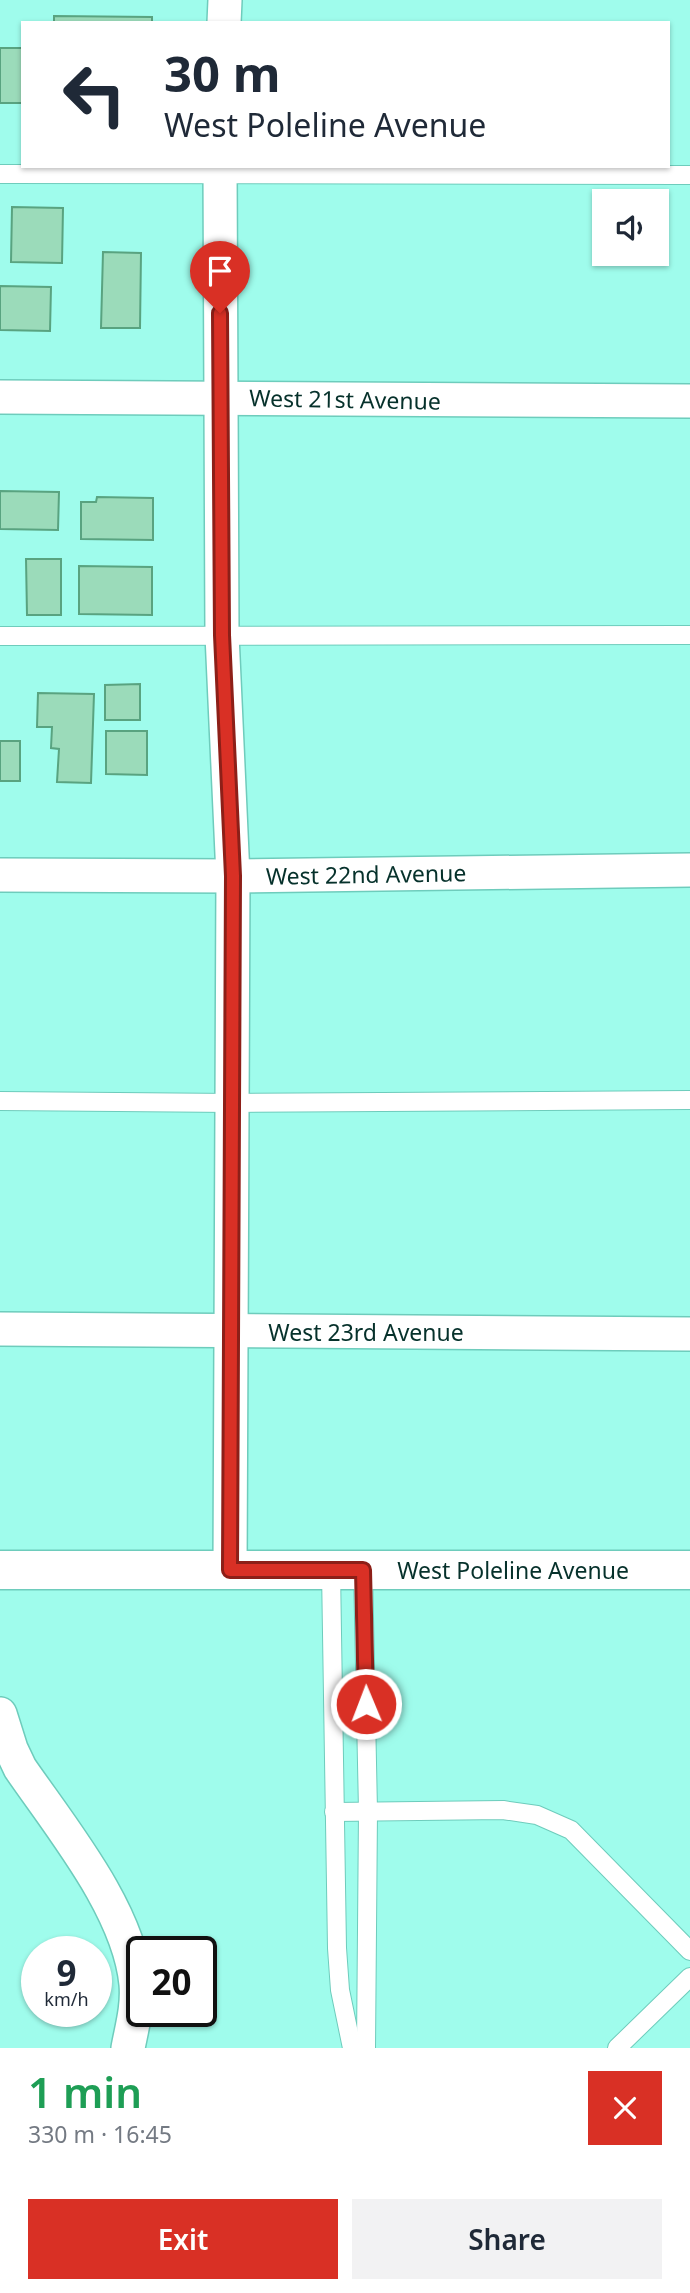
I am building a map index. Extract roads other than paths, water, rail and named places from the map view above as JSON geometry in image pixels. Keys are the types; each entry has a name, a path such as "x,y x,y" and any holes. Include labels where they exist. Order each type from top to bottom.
{"street":[{"path":"224,21 225,0"},
{"path":"220,170 222,635 233,876 230,1570"},
{"name":"West 21st Avenue","path":"0,397 690,401"},
{"name":"West 22nd Avenue","path":"0,875 233,876 690,870"},
{"name":"West 23rd Avenue","path":"0,1329 690,1334"},
{"name":"West Poleline Avenue","path":"1,1577 230,1570 690,1570"},
{"path":"0,1714 20,1768 96,1880 129,1944 136,1984 136,2006 128,2048"}],"lane":[{"path":"0,174 220,170 690,175"},
{"path":"0,636 690,635"},
{"path":"0,1101 233,1103 690,1100"},
{"path":"347,1570 368,1811 366,2048"},
{"path":"347,1570 334,1812 340,1990 352,2048"},
{"path":"334,1812 503,1810 537,1815 571,1830 690,1951"},
{"path":"617,2048 690,1977"}]}
